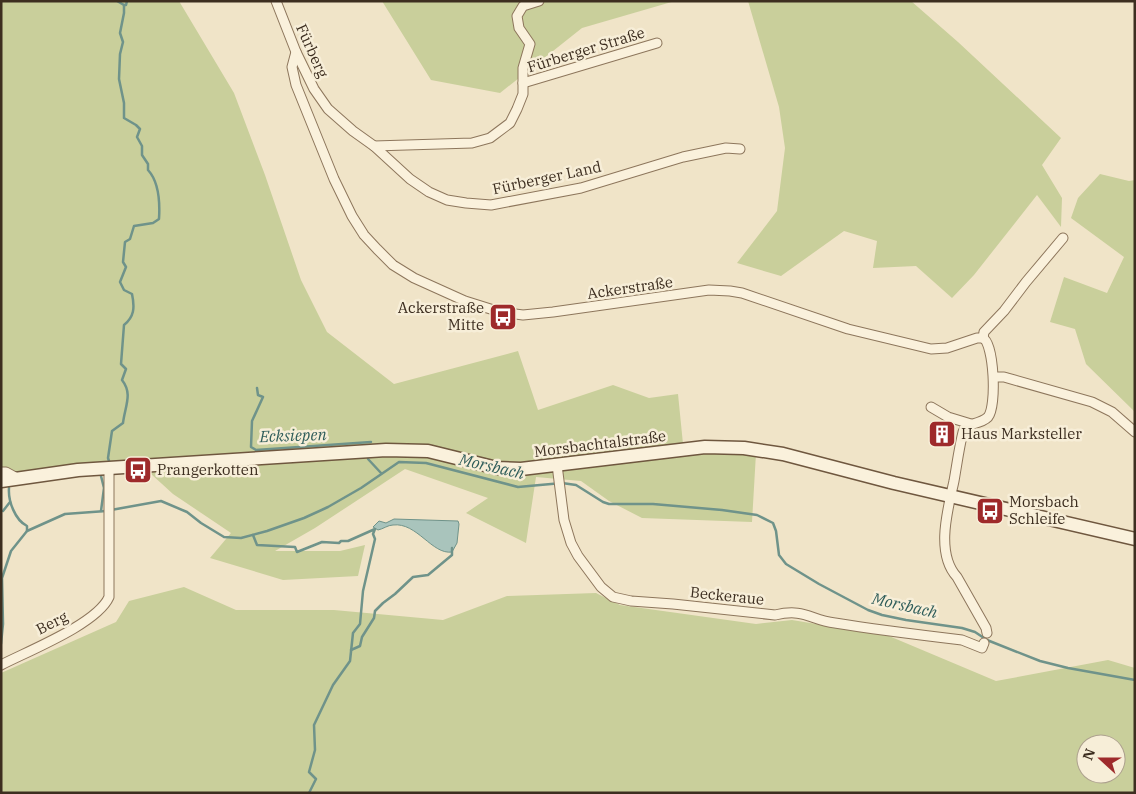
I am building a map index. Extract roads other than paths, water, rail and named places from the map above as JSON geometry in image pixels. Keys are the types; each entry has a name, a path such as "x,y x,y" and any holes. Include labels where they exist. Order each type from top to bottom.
{"main road":[{"name":"Morsbachtalstraße","path":"1,481 56,472 401,449 428,451 497,468 558,471 705,447 744,448 783,454 894,483 1135,539"}],"street":[{"name":"Fürberg","path":"276,1 296,52 314,89 328,109 374,146"},
{"name":"Fürberger Straße","path":"374,146 472,142 490,138 510,123 523,94 523,68 530,44 517,23 517,16 523,6 539,1"},
{"name":"Fürberger Straße","path":"523,83 658,43"},
{"name":"Ackerstraße","path":"296,52 292,68 296,85 334,179 357,226 377,250 393,265 414,278 452,296 492,310 523,315 709,290 730,290 876,337 931,349 947,348 982,338"},
{"name":"Fürberger Land","path":"374,146 410,179 429,192 447,200 466,204 491,205 581,188 683,157 726,148 740,148"},
{"path":"987,633 947,561 945,525 959,448 966,426 982,422 990,415 994,377 987,343 982,338 984,332 1004,312 1026,282 1063,238"},
{"path":"994,377 1004,377 1092,402 1112,412 1135,432"},
{"path":"931,407 948,417 971,424"},
{"name":"Berg","path":"1,665 78,626 105,604 108,597 109,468"},
{"name":"Beckeraue","path":"558,471 564,520 571,543 578,556 601,587 613,597 631,601 775,615 789,612 807,614 832,623 962,640 983,645"},
{"path":"1,472 6,472 17,478"}],"water":[{"path":"394,519 458,521 457,543 452,552 445,552 410,528 402,525 391,525 378,530 373,527 379,521 386,523"}],"waterway":[{"path":"117,1 124,5"},
{"path":"109,461 112,431 123,423 128,395 122,380 126,369 121,364 124,325 132,315 133,304 132,294 124,290 120,282 126,267 123,262 125,242 130,239 134,226 153,223 159,219 157,187 148,170 148,164 142,155 142,146 137,137 140,129 124,118 124,103 119,79 120,54 123,42 120,33 124,5 126,5 127,1"},
{"name":"Ecksiepen","path":"257,388 258,395 263,397 252,421 251,447 256,450 371,442"},
{"name":"Ecksiepen","path":"368,459 381,473"},
{"name":"Morsbach","path":"111,510 161,501 187,512 224,537 241,538 304,518 328,507 361,488 399,462 426,463 518,487 562,483 576,485 609,504 653,504 757,515 773,523 779,555 786,564 868,610 906,620 962,628 1040,661 1135,680"},
{"path":"101,476 104,488 101,511"},
{"path":"9,488 13,510 27,526 27,531"},
{"path":"3,511 10,502"},
{"name":"Morsbach","path":"1,644 3,624 2,578 11,551 27,531 65,514 106,511"},
{"path":"253,535 257,545 295,547 297,552 322,542 339,543 341,541 348,541 375,529 373,534 375,539 363,591 360,624 353,633 350,661 333,685 314,725 315,750 309,772 316,779 309,793"},
{"path":"351,650 360,646 362,637 374,618 375,611 413,577 428,575 452,555 452,548"}],"place":[{"name":"Ackerstraße Mitte","path":"503,317"},
{"name":"Haus Marksteller","path":"942,434"},
{"name":"Prangerkotten","path":"138,470"},
{"name":"Morsbach Schleife","path":"990,511"}]}
